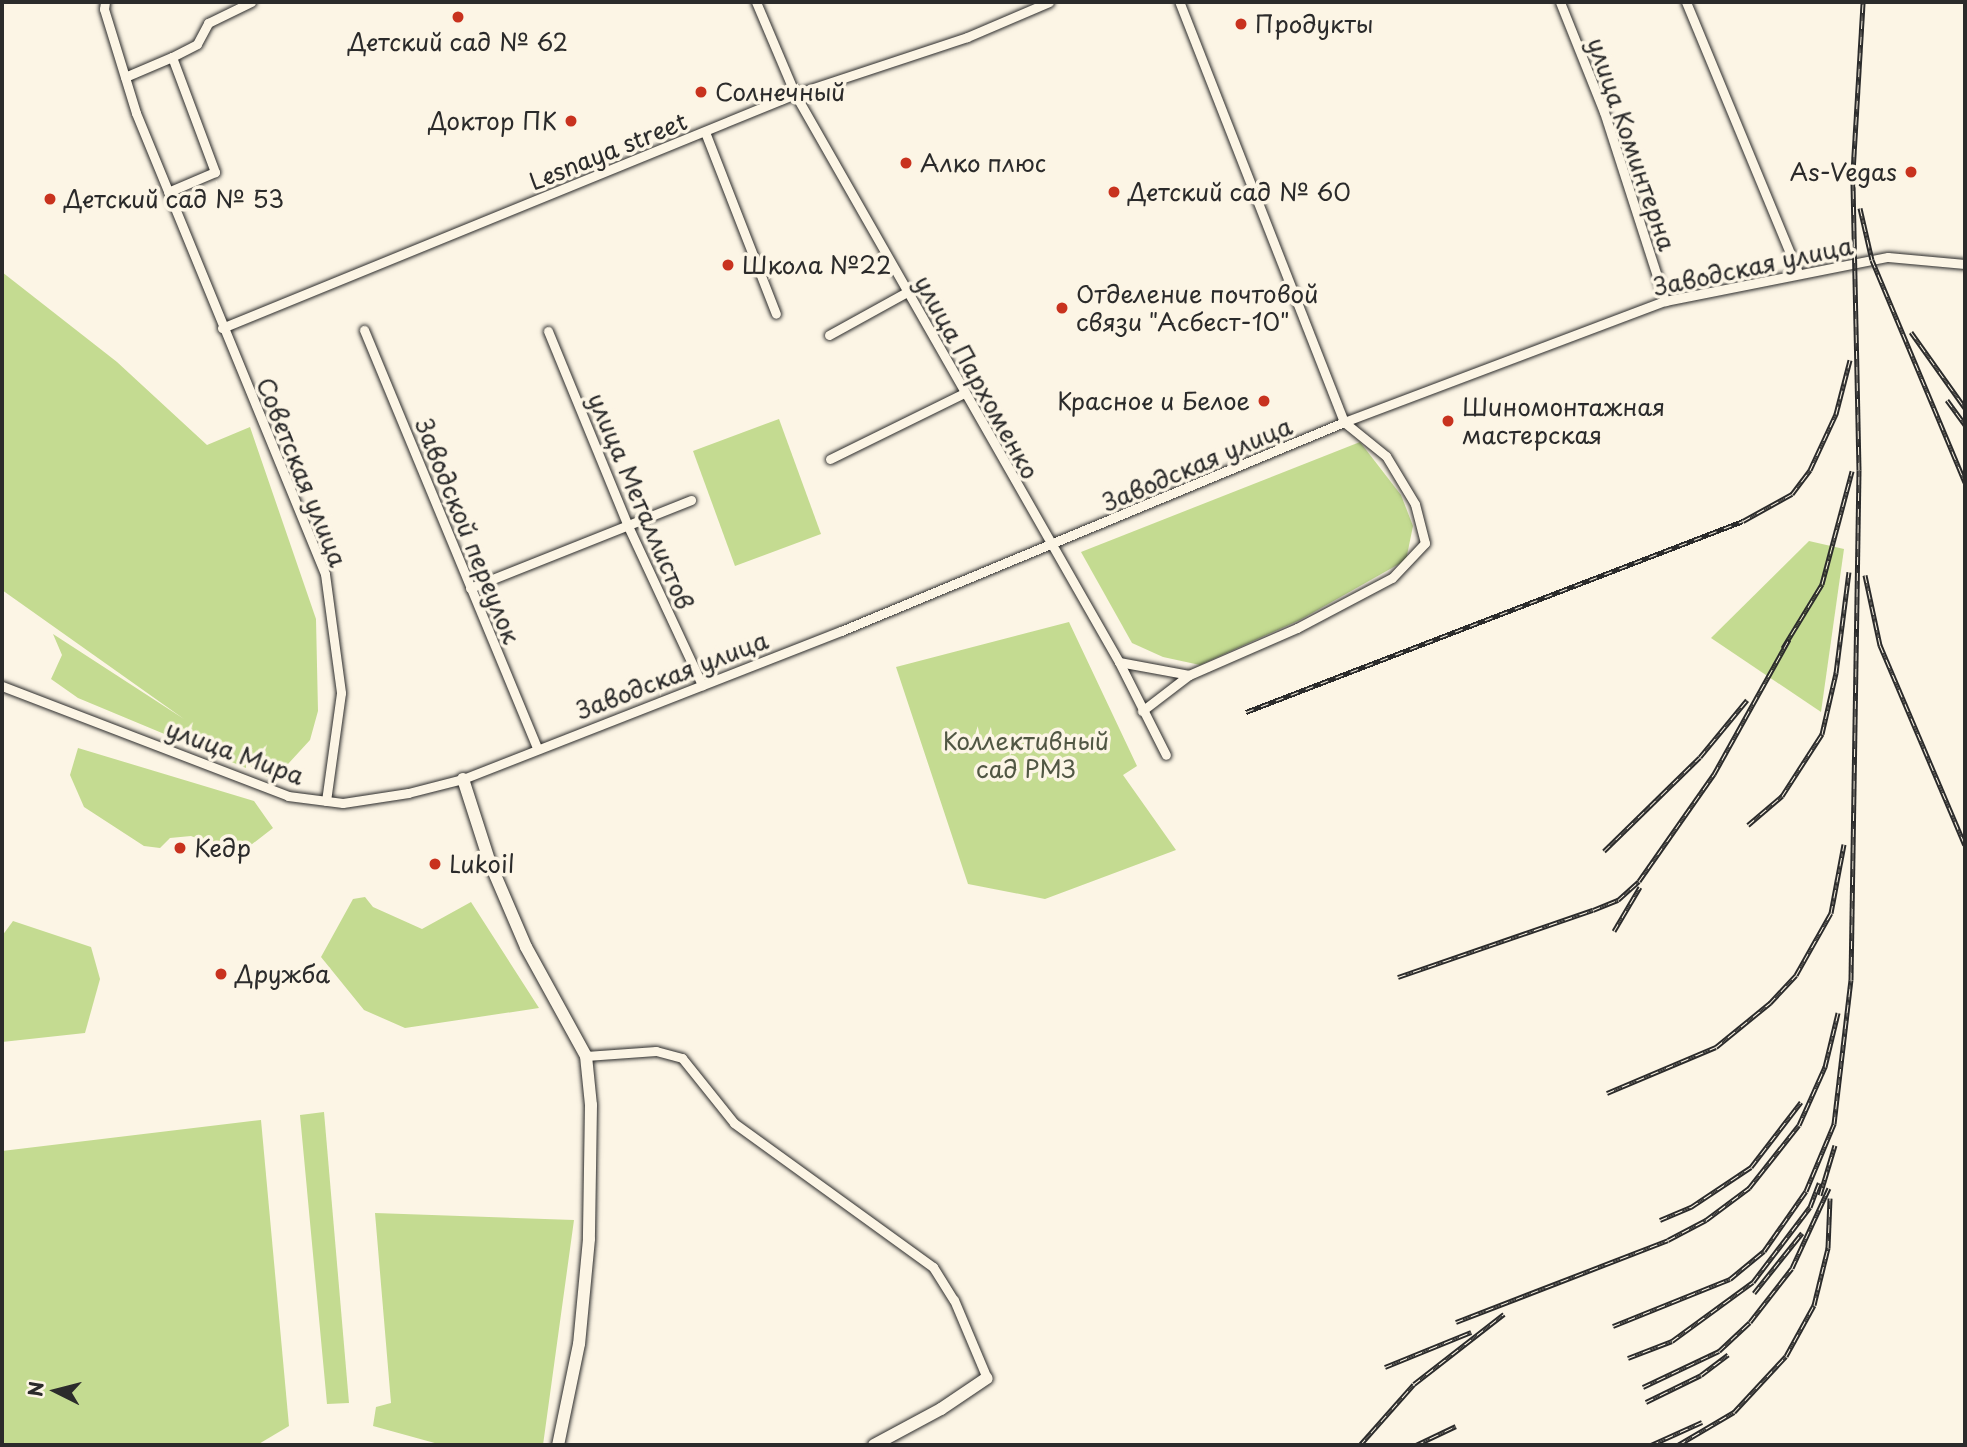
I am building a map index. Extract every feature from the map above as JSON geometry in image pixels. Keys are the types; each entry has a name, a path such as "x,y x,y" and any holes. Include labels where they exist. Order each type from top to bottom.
{"street":[{"path":"125,77 197,44 208,23 251,2"},
{"name":"улица Пархоменко","path":"756,2 795,94 1051,548 1119,662 1166,755"},
{"name":"Lesnaya street","path":"222,328 795,94 967,37 1049,2"},
{"path":"1142,711 1189,675 1297,628 1392,578 1425,543 1415,504 1386,456 1344,422 1179,2"},
{"name":"улица Коминтерна","path":"1560,2 1604,112 1665,301"},
{"path":"1686,2 1798,273"},
{"name":"Советская улица","path":"104,6 125,77 167,192 325,574 341,693 326,801"},
{"path":"167,192 215,172 172,57"},
{"path":"705,132 776,314"},
{"name":"Заводская улица","path":"463,779 1051,548 1344,422 1665,301 1753,287 1798,273 1888,257 1965,264"},
{"path":"829,335 907,292"},
{"name":"Заводской переулок","path":"364,330 537,748"},
{"name":"улица Металлистов","path":"548,331 627,524 702,685"},
{"path":"830,459 964,393"},
{"path":"470,587 691,500"},
{"path":"1119,662 1189,675"},
{"name":"улица Мира","path":"2,686 288,796 326,801 380,798 463,779"},
{"path":"463,779 490,863 526,947 586,1056 591,1105 589,1239 579,1344 558,1445"},
{"path":"586,1056 656,1051 682,1058 734,1123 906,1242 933,1267 954,1300 986,1378 941,1409 874,1445"}],"green space":[{"path":"2,272 117,362 207,445 250,427 316,619 318,711 310,740 277,776 267,777 246,763 246,768 78,698 51,679 62,655 53,634 184,719 2,590"},
{"path":"779,419 821,534 735,566 693,451"},
{"path":"1360,442 1401,495 1413,526 1406,560 1300,620 1200,665 1163,657 1132,643 1081,552"},
{"path":"1809,541 1844,549 1821,712 1711,638"},
{"name":"Коллективный сад РМЗ","path":"1069,622 1137,766 1123,775 1176,850 1045,899 968,884 896,667"},
{"path":"78,748 254,801 273,828 238,855 191,836 170,838 160,848 144,846 84,807 70,775"},
{"path":"365,897 373,907 422,929 471,902 539,1008 405,1028 364,1010 321,957 353,899"},
{"path":"13,921 91,947 100,979 85,1033 2,1042 2,936"},
{"path":"324,1112 349,1403 327,1404 300,1115"},
{"path":"261,1120 289,1426 257,1445 2,1445 2,1151"},
{"path":"375,1213 574,1220 543,1445 442,1445 373,1426 376,1407 391,1403"}],"railway":[{"path":"1613,1326 1730,1279 1764,1251 1806,1191 1834,1124 1851,980 1859,470 1853,172 1863,2"},
{"path":"1860,208 1872,260 1965,482"},
{"path":"1911,332 1965,408"},
{"path":"1246,712 1743,521 1792,494 1810,470 1836,414 1850,360"},
{"path":"1947,400 1965,425"},
{"path":"1783,648 1822,584 1852,471"},
{"path":"1748,825 1782,796 1822,734 1836,673 1849,572"},
{"path":"1865,575 1880,645 1965,845"},
{"path":"1398,977 1618,900 1639,881 1714,774 1789,639"},
{"path":"1604,851 1700,757 1747,700"},
{"path":"1607,1093 1716,1047 1770,1003 1796,975 1831,913 1844,844"},
{"path":"1614,931 1640,887"},
{"path":"1456,1322 1668,1240 1706,1220 1749,1188 1799,1125 1825,1067 1838,1013"},
{"path":"1660,1220 1691,1207 1751,1167 1801,1102"},
{"path":"1820,1195 1835,1145"},
{"path":"1628,1358 1672,1341 1753,1282 1810,1207 1819,1183"},
{"path":"1643,1387 1719,1351 1750,1322 1792,1268 1829,1188"},
{"path":"1678,1445 1734,1412 1786,1356 1814,1305 1828,1248 1830,1198"},
{"path":"1754,1293 1802,1233"},
{"path":"1360,1445 1414,1384 1504,1314"},
{"path":"1385,1367 1471,1332"},
{"path":"1646,1402 1701,1375 1728,1355"},
{"path":"1651,1445 1702,1422"},
{"path":"1416,1445 1456,1426"}],"place":[{"name":"Детский сад № 62","path":"458,17"},
{"name":"Продукты","path":"1241,24"},
{"name":"Солнечный","path":"701,92"},
{"name":"Доктор ПК","path":"571,121"},
{"name":"Алко плюс","path":"906,163"},
{"name":"As-Vegas","path":"1911,172"},
{"name":"Детский сад № 60","path":"1114,192"},
{"name":"Детский сад № 53","path":"50,199"},
{"name":"Школа №22","path":"728,265"},
{"name":"Отделение почтовой связи \"Асбест-10\"","path":"1062,308"},
{"name":"Красное и Белое","path":"1264,401"},
{"name":"Шиномонтажная мастерская","path":"1448,421"},
{"name":"Кедр","path":"180,848"},
{"name":"Lukoil","path":"435,864"},
{"name":"Дружба","path":"221,974"}]}
